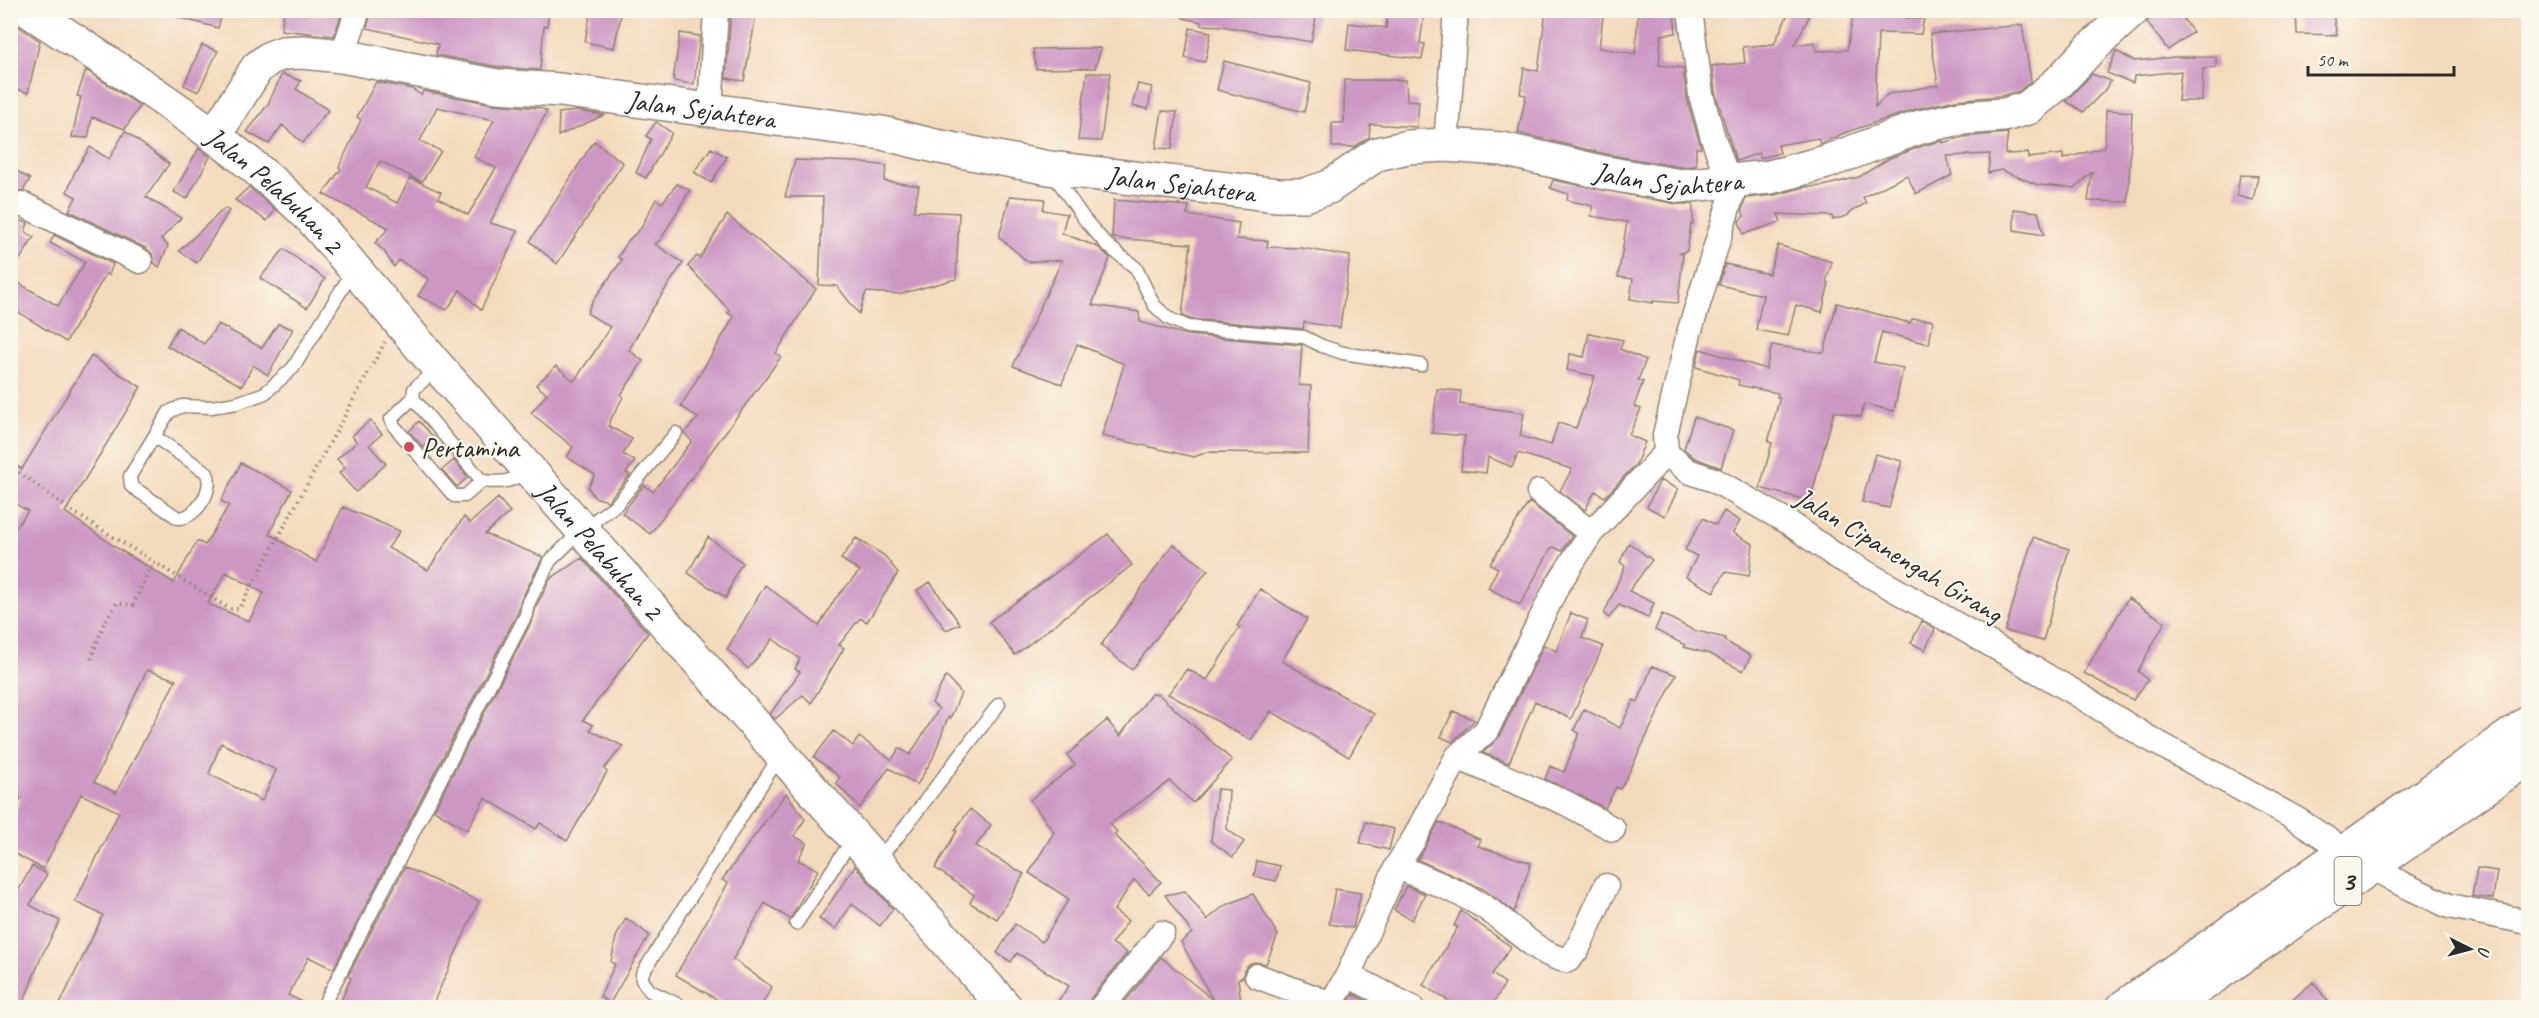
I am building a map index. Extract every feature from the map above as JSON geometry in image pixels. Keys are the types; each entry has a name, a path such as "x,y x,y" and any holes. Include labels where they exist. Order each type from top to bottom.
{"main road":[{"name":"Jalan Pelabuhan 2","path":"28,10 215,135 293,200 314,221 438,368 1006,1008"},
{"name":"Jalan Sejahtera","path":"215,135 258,68 270,58 283,53 303,52 342,56 497,86 560,90 882,133 935,146 1049,168 1278,195 1305,195 1329,187 1377,154 1408,147 1446,145 1502,148 1606,173 1680,186 1770,177 1826,162 1920,127 1960,118 2004,115 2028,108 2059,82 2088,51 2133,10"},
{"name":"3","path":"2169,1008 2529,723"},
{"name":"3","path":"2122,1008 2357,858 2529,758"}],"street":[{"path":"342,56 358,10"},
{"path":"710,111 716,10"},
{"path":"1446,145 1456,10"},
{"path":"1257,976 1331,1004 1348,975 1396,866 1414,839 1457,757 1486,731 1557,586 1591,533 1666,453 1665,435 1689,333 1732,182 1713,138 1701,95 1690,10"},
{"path":"10,204 24,205 140,261"},
{"name":"Jalan Cipanengah Girang","path":"1666,453 1688,471 1714,480 1788,522 1833,554 2074,692 2145,736 2296,819 2357,858 2425,896 2450,906 2529,922"},
{"path":"1539,492 1591,533"},
{"path":"1457,757 1566,803 1613,829"},
{"path":"1396,866 1476,902 1503,918 1533,944 1565,960 1568,960 1577,950 1606,886"},
{"path":"1101,1008 1162,933"},
{"path":"1348,975 1412,1008"}],"lane":[{"path":"1049,168 1085,220 1107,245 1136,268 1154,305 1168,318 1188,327 1304,337 1322,346 1343,352 1421,365"},
{"path":"155,437 206,472 209,477 209,490 190,516 178,518 131,486 129,482 130,476 169,411 182,405 211,407 237,404 265,393 293,368 354,270"},
{"path":"438,368 414,389 413,398 392,419 394,426 454,496 465,496 482,481"},
{"path":"413,398 482,481 501,483 516,480 529,469"},
{"path":"322,1008 526,615 528,604 550,561 582,529 617,504 676,433"},
{"path":"796,924 844,852 866,849 896,839 999,704"},
{"path":"685,1008 650,991 642,980 642,974 782,753"}],"path":[{"path":"19,472 73,512 153,562 230,609 239,609 397,320"},
{"path":"91,659 104,623 117,603 133,605 153,562"}],"building":[{"path":"171,10 223,10 218,28 170,15"},
{"path":"284,10 343,10 334,36 281,30"},
{"path":"372,10 419,10 440,17 441,10 549,10 547,26 544,26 540,70 499,67 436,55 438,44 367,28"},
{"path":"591,10 622,10 614,48 585,42"},
{"path":"731,10 755,10 744,81 726,78"},
{"path":"1183,10 1302,10 1317,13 1311,42 1222,26 1201,25 1201,22 1183,18"},
{"path":"1388,10 1424,14 1420,43 1425,44 1422,59 1346,50 1349,23 1386,28"},
{"path":"1546,10 1604,10 1599,48 1635,54 1638,14 1674,12 1676,33 1661,35 1659,65 1683,68 1687,99 1701,148 1696,148 1696,166 1681,167 1610,155 1518,133 1526,95 1520,94 1524,68 1538,71"},
{"path":"1790,10 1796,10 1809,17 1794,45 1815,42 1816,51 1847,50 1854,10 1905,10 1905,18 1924,19 1921,34 1878,33 1875,107 1888,94 1938,85 1930,34 2022,25 2031,81 2019,91 2001,96 1956,100 1916,109 1844,133 1820,144 1818,138 1778,145 1780,153 1760,158 1759,153 1736,161 1715,92 1712,66 1745,63 1743,47 1774,44"},
{"path":"2156,10 2177,10 2193,32 2168,50 2147,22"},
{"path":"2296,10 2332,10 2337,35 2297,34"},
{"path":"10,16 18,26 40,41 28,93 10,87"},
{"path":"1190,28 1211,32 1205,62 1185,58"},
{"path":"680,33 700,36 694,84 673,81"},
{"path":"202,45 218,51 198,92 184,85"},
{"path":"1101,48 1095,68 1036,69 1033,49"},
{"path":"2116,51 2134,61 2175,57 2216,57 2216,68 2203,69 2202,101 2178,101 2181,71 2134,76 2133,83 2107,73"},
{"path":"1224,61 1311,83 1304,112 1217,90"},
{"path":"86,70 140,106 125,129 92,117 88,138 72,137 81,97 77,96"},
{"path":"1087,73 1110,73 1101,141 1078,140"},
{"path":"282,74 301,81 296,89 328,110 303,143 282,125 269,144 247,132 268,104"},
{"path":"2092,74 2111,81 2083,112 2066,101"},
{"path":"1344,80 1406,80 1407,100 1419,101 1417,127 1370,124 1369,137 1354,147 1332,147 1332,123 1344,123"},
{"path":"376,82 412,89 421,95 423,91 493,104 540,108 547,111 490,223 518,231 481,310 460,290 447,310 418,296 429,279 399,260 394,267 384,251 375,243 389,228 323,194 341,169 339,167 361,120 357,117","holes":["437,107 494,120 474,157 496,168 468,215 438,198 441,192 410,178 397,203 366,187 380,161 422,182 441,151 420,141"]},
{"path":"1138,84 1152,87 1148,109 1132,106"},
{"path":"2106,110 2132,112 2128,202 2088,201 2092,172 2075,188 2038,185 2001,170 1988,173 1990,154 1947,156 1952,175 1916,194 1907,175 1863,197 1866,203 1849,215 1833,220 1832,216 1778,214 1781,222 1743,234 1739,221 1744,216 1742,209 1746,198 1775,195 1859,177 1888,159 1925,145 1963,137 2008,133 2005,154 2028,153 2028,158 2063,154 2063,159 2105,147"},
{"path":"577,111 604,115 558,136 559,113"},
{"path":"1162,111 1177,112 1172,149 1156,148"},
{"path":"656,122 672,133 646,178 636,173 651,139 646,136"},
{"path":"125,131 169,164 146,197 181,218 161,239 168,246 159,267 154,263 152,254 146,248 69,211 76,197 67,192 75,171 90,147 109,159"},
{"path":"594,141 623,163 557,264 530,241"},
{"path":"199,148 210,157 187,199 174,192"},
{"path":"711,148 727,157 711,183 694,172"},
{"path":"795,160 856,162 887,166 884,181 919,186 914,211 959,213 956,279 900,294 866,292 859,314 837,286 819,285 823,197 785,197"},
{"path":"10,167 30,179 23,191 10,190"},
{"path":"2240,175 2258,176 2253,200 2237,196"},
{"path":"1553,180 1677,204 1693,204 1693,224 1691,224 1687,251 1680,253 1683,254 1678,303 1653,301 1653,303 1630,299 1633,279 1618,277 1627,222 1591,216 1593,206 1567,200 1568,194 1550,188"},
{"path":"677,184 690,190 661,239 655,244 683,263 649,314 629,350 643,361 621,395 623,397 609,426 632,439 623,454 635,461 626,473 630,475 608,501 594,497 588,487 595,475 567,457 573,447 531,413 547,394 536,385 556,366 574,381 593,354 610,327 587,313 592,302 622,260 618,257 628,241 641,228 656,199 662,203"},
{"path":"249,187 275,210 267,221 235,200"},
{"path":"1010,196 1045,199 1043,210 1067,214 1062,233 1098,247 1110,258 1092,305 1139,312 1140,322 1187,335 1302,345 1299,385 1311,386 1308,453 1207,452 1194,457 1102,436 1124,364 1077,344 1062,384 1013,366 1062,260 1028,262 999,237"},
{"path":"1114,200 1189,206 1187,215 1239,223 1237,239 1268,241 1267,247 1301,248 1350,256 1340,328 1304,322 1303,329 1190,319 1182,315 1191,244 1112,238"},
{"path":"225,208 229,211 197,263 179,251"},
{"path":"2014,209 2038,212 2044,235 2014,230"},
{"path":"727,215 816,289 776,353 781,357 650,534 622,513 644,485 653,492 692,441 684,433 698,418 681,406 734,317 688,266 697,256 700,258"},
{"path":"10,218 28,223 25,232 34,237 10,275"},
{"path":"54,235 113,264 109,275 106,274 66,342 10,307 10,278 58,306 85,262 50,243"},
{"path":"1778,245 1832,262 1826,282 1829,283 1822,312 1796,305 1788,336 1756,330 1763,295 1719,285 1725,264 1769,274"},
{"path":"284,249 325,279 307,308 260,278"},
{"path":"1837,303 1910,323 1912,319 1933,320 1929,344 1882,332 1874,362 1903,368 1894,411 1864,404 1861,417 1834,411 1810,501 1760,488 1772,443 1768,442 1780,397 1777,397 1778,393 1738,385 1739,380 1696,367 1700,349 1766,369 1772,345 1824,353"},
{"path":"218,324 262,348 278,324 293,329 268,375 253,365 242,386 167,346 178,327 204,344"},
{"path":"1589,333 1623,340 1620,349 1646,360 1638,380 1643,382 1634,406 1641,409 1629,435 1645,442 1636,464 1605,497 1595,491 1585,510 1560,491 1572,469 1518,453 1512,467 1488,457 1486,473 1461,470 1465,436 1432,433 1437,389 1461,391 1460,404 1524,413 1520,436 1551,445 1558,423 1576,428 1595,376 1567,370 1570,354 1584,357"},
{"path":"91,356 141,387 65,512 174,583 197,541 205,545 229,505 221,501 241,463 292,490 269,534 316,562 343,507 400,531 388,548 428,570 464,517 470,523 498,498 510,512 485,534 543,557 521,600 518,612 333,969 309,957 288,995 314,1008 58,1008 103,915 75,902 119,812 81,794 43,869 10,851 10,822 21,798 10,793 10,536 28,511 10,501 10,462 22,469","holes":["226,572 264,593 249,621 208,604","147,670 176,680 116,793 94,782","221,743 276,770 262,801 209,774"]},
{"path":"1694,417 1733,430 1721,468 1695,458 1684,449"},
{"path":"370,420 382,434 369,445 386,464 356,492 339,473 345,468 337,459 357,442 352,436"},
{"path":"419,421 434,438 424,448 409,431"},
{"path":"1875,454 1902,461 1889,508 1862,502"},
{"path":"454,460 468,477 457,487 442,470"},
{"path":"1660,480 1678,489 1665,516 1647,507"},
{"path":"1529,502 1572,536 1562,551 1551,548 1520,605 1488,588 1498,568 1490,564"},
{"path":"1724,511 1740,521 1733,533 1753,544 1749,576 1725,572 1714,592 1686,577 1697,556 1685,550 1703,518 1716,525"},
{"path":"1108,534 1132,565 1015,655 989,622"},
{"path":"708,537 743,563 737,571 726,598 688,573"},
{"path":"2033,537 2069,549 2043,641 2005,631"},
{"path":"856,538 885,556 898,573 867,622 860,618 839,645 844,648 811,703 803,695 775,719 770,714 800,672 795,669 800,659 773,639 748,669 727,649 765,585 819,626 835,599 860,571 841,559"},
{"path":"1629,543 1652,560 1629,591 1654,603 1648,618 1619,605 1609,618 1604,614 1625,566 1620,562"},
{"path":"1173,544 1208,570 1132,670 1101,645"},
{"path":"582,558 648,633 583,720 593,725 590,730 623,746 604,769 607,772 567,841 540,823 536,829 485,798 467,830 434,810 533,619 536,607 551,578"},
{"path":"930,582 960,624 946,630 917,590"},
{"path":"1260,589 1307,619 1282,661 1374,714 1349,757 1271,711 1251,740 1168,694 1187,669 1207,680 1240,627 1237,626"},
{"path":"2128,598 2165,622 2138,671 2148,680 2133,700 2084,673"},
{"path":"1571,613 1588,620 1582,638 1603,646 1571,719 1535,701 1509,763 1483,753 1499,737 1544,645 1556,651"},
{"path":"1662,614 1693,630 1725,638 1725,641 1751,656 1743,671 1710,654 1684,647 1685,645 1655,630"},
{"path":"1922,621 1935,629 1925,650 1911,643"},
{"path":"1652,666 1676,675 1628,775 1620,789 1616,787 1605,808 1545,779 1550,766 1564,772 1579,733 1574,730 1584,709 1620,728 1634,700 1638,702"},
{"path":"946,676 961,693 950,719 948,717 933,758 917,785 889,768 860,808 836,783 840,777 814,757 834,731 853,746 859,737 892,760 899,748 910,755 939,709 932,703"},
{"path":"1151,694 1158,694 1232,760 1193,803 1170,781 1110,824 1117,832 1114,834 1161,882 1149,894 1134,880 1114,910 1128,921 1112,943 1127,953 1090,999 1087,1008 1053,1008 1069,986 1017,953 1011,962 997,953 1015,924 1042,942 1069,899 1029,873 1054,832 1030,800 1075,765 1067,755 1107,720 1120,736"},
{"path":"1453,711 1475,720 1452,742 1441,737"},
{"path":"1217,789 1229,790 1227,829 1244,842 1233,857 1211,841"},
{"path":"786,793 805,819 794,836 807,843 798,860 818,870 790,919 765,903 733,959 772,987 760,1008 731,1008 676,975 728,883 722,880"},
{"path":"970,809 991,825 976,846 1024,874 997,919 970,903 974,895 935,868 957,831 955,830"},
{"path":"1366,822 1394,829 1389,850 1360,843"},
{"path":"1439,822 1481,840 1478,846 1531,863 1514,912 1483,889 1418,860"},
{"path":"1257,861 1280,866 1276,881 1254,876"},
{"path":"32,866 47,874 30,905 60,921 42,955 21,1008 10,1008 10,890 17,893"},
{"path":"855,866 893,909 880,926 852,904 835,929 819,919"},
{"path":"405,867 479,901 431,1008 355,1008 341,1001 351,978 348,976"},
{"path":"2477,868 2497,871 2493,899 2472,896"},
{"path":"1406,886 1425,894 1412,920 1394,910"},
{"path":"1335,889 1361,893 1353,928 1329,924"},
{"path":"1185,891 1207,920 1224,906 1253,894 1278,935 1266,964 1255,962 1248,965 1243,977 1238,979 1242,1008 1120,1008 1161,957 1213,1000 1181,942 1192,933 1165,895"},
{"path":"1461,911 1511,947 1492,974 1505,983 1491,1008 1460,1008 1423,985 1458,927 1454,926"},
{"path":"626,918 649,935 610,1003 600,997 615,964 611,962 616,937"},
{"path":"2313,982 2333,1008 2283,1008"},
{"path":"1353,994 1380,1008 1345,1008"}],"place":[{"name":"Pertamina","path":"409,447"}]}
